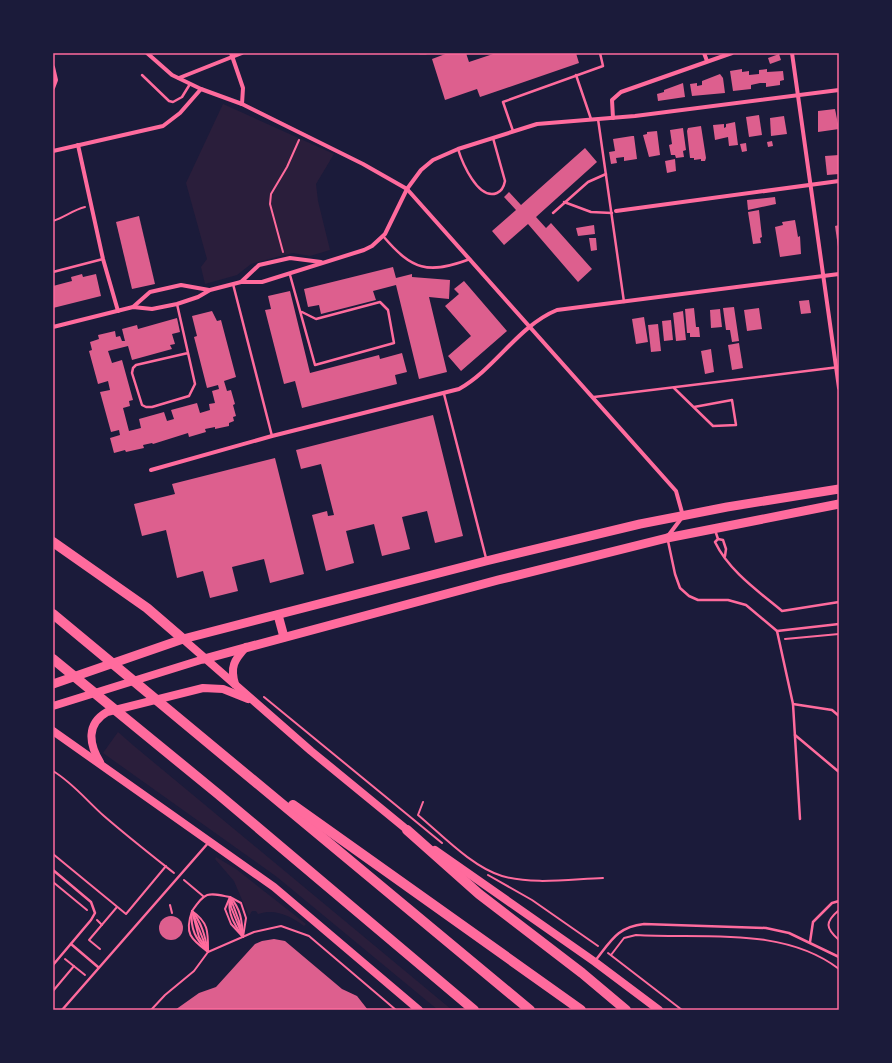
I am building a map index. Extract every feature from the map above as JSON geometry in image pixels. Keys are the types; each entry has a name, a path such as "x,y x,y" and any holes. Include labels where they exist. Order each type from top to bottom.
{"highway":[{"path":"53,542 147,608 183,639"},
{"path":"53,614 530,1010"},
{"path":"53,659 127,722 224,799 474,1010"},
{"path":"227,758 581,1010"},
{"path":"407,830 479,894 582,972 626,1010"}],"main road":[{"path":"53,684 183,639 486,561 727,507 839,489"},
{"path":"53,706 204,659 498,580 667,538 839,504"},
{"path":"278,614 284,637"},
{"path":"183,639 204,659 407,830 595,962 659,1010"},
{"path":"236,685 232,666 246,648"},
{"path":"101,765 93,750 90,739 93,725 101,715 107,712 203,688 223,689 254,701"},
{"path":"53,731 274,887 419,1010"}],"street":[{"path":"147,53 172,75 190,84 242,104 363,164 407,189 594,397 676,491 683,516 667,538"},
{"path":"179,78 232,55 242,53"},
{"path":"704,53 707,61"},
{"path":"613,118 612,100 617,95 732,53"},
{"path":"792,53 823,276 838,367 839,388"},
{"path":"232,55 243,88 242,104"},
{"path":"53,67 56,80 53,88"},
{"path":"53,151 163,126 180,113 200,88"},
{"path":"53,328 133,307 152,309 177,304 198,297 210,290 241,282 262,282 290,275 324,262 364,250 372,246 383,236 407,189 425,165 458,149 513,131 538,124 635,116 839,90"},
{"path":"78,145 92,205 102,260 118,311"},
{"path":"613,212 839,181"},
{"path":"241,282 259,265 290,258 324,262"},
{"path":"151,470 272,436 459,389 475,379 530,327 557,310 839,274"},
{"path":"133,307 150,292 181,285 210,290"}],"lane":[{"path":"420,53 426,53"},
{"path":"513,131 503,102 603,66 600,53"},
{"path":"142,75 173,102 182,97 190,84"},
{"path":"576,75 591,119"},
{"path":"598,118 613,212 624,302"},
{"path":"458,149 470,176 484,191 490,194 495,194 504,187 505,181 493,138"},
{"path":"553,213 588,182 606,174"},
{"path":"564,202 591,212 613,212"},
{"path":"383,236 404,258 417,266 433,268 454,265 470,260"},
{"path":"53,272 102,260"},
{"path":"290,275 302,312 315,365 394,343 388,310 380,302 316,319 302,312"},
{"path":"233,284 272,436"},
{"path":"177,304 188,352 195,384 190,396 152,407 142,405 132,372 133,368 136,365 188,352"},
{"path":"594,397 838,367"},
{"path":"674,387 694,407 713,426 736,425 732,400 694,407"},
{"path":"444,394 486,561"},
{"path":"715,529 718,539 715,542 720,552 725,556 736,572 782,611 839,602"},
{"path":"667,538 675,574 680,588 689,596 698,600 728,600 746,605 777,631 793,704 800,818"},
{"path":"718,539 723,540 726,549 725,556"},
{"path":"777,631 839,624"},
{"path":"793,704 832,710 839,716"},
{"path":"795,735 839,772"},
{"path":"62,1010 209,841"},
{"path":"53,870 91,902 94,908 93,916 53,965"},
{"path":"810,942 813,922 832,903 839,901"},
{"path":"595,962 617,933 630,926 637,925 766,928 789,933 839,957"},
{"path":"71,944 98,967"}],"path":[{"path":"284,253 270,204 271,194 287,167 299,140"},
{"path":"53,221 61,218 72,210 92,205"},
{"path":"777,631 784,639 839,634"},
{"path":"260,694 446,846"},
{"path":"53,771 78,789 90,803 121,831 203,896"},
{"path":"423,802 418,815 466,855 501,876 525,880 603,878"},
{"path":"53,854 126,914 166,866"},
{"path":"464,860 503,885 532,900"},
{"path":"53,882 102,925"},
{"path":"208,952 193,940 187,924 192,911 203,896 214,894 230,897 241,903 246,918 243,937"},
{"path":"230,897 225,909 231,924 243,937"},
{"path":"230,897 243,937"},
{"path":"170,905 172,913"},
{"path":"100,949 90,940 117,907"},
{"path":"839,910 831,917 828,924 829,930 839,940"},
{"path":"192,911 203,918 208,934 208,952"},
{"path":"192,911 208,952"},
{"path":"151,1010 165,995 194,972 208,952 254,932 281,926 309,936 396,1010"},
{"path":"611,955 624,938 636,935 727,936 751,938 783,944 813,954 839,969"},
{"path":"61,956 89,979"},
{"path":"53,991 74,966"}],"shaded area":[{"path":"223,104 334,154 316,184 318,201 330,250 310,256 293,253 280,256 251,264 237,275 205,284 201,267 207,259 186,183"},
{"path":"118,732 452,1010 438,1010 277,877 103,753"},
{"path":"216,857 236,869 306,924 304,926 288,916 271,912 258,914 256,911 252,911 249,916 234,881 215,859"}],"building":[{"path":"448,53 466,53 469,62 496,53 576,53 579,63 480,97 477,89 445,100 432,59"},
{"path":"779,54 781,60 770,64 768,58"},
{"path":"742,69 742,72 749,71 749,75 759,74 759,70 767,69 767,72 783,71 784,80 780,81 780,85 766,87 766,83 760,83 751,85 751,89 733,91 730,71"},
{"path":"720,74 723,78 725,93 692,96 690,84 697,83 697,86 702,85 702,81"},
{"path":"683,83 685,97 658,101 657,94"},
{"path":"835,109 839,129 818,132 818,111"},
{"path":"759,115 762,135 749,137 746,117"},
{"path":"784,116 787,134 771,136 770,118"},
{"path":"735,122 738,145 729,146 728,137 715,140 713,125 724,124 724,128 726,127 726,124"},
{"path":"701,126 706,158 705,161 690,158 688,128"},
{"path":"683,128 686,150 683,151 684,157 676,158 675,155 671,155 669,145 672,144 670,130"},
{"path":"657,131 660,155 649,157 643,135 647,134 647,132"},
{"path":"634,136 637,159 624,161 624,157 616,158 617,163 611,164 609,152 615,151 613,139"},
{"path":"772,141 773,146 768,147 767,142"},
{"path":"746,143 747,151 742,152 740,144"},
{"path":"585,148 597,162 536,217 546,228 551,223 592,269 578,282 528,224 504,245 492,231 516,210 504,197 509,192 521,205"},
{"path":"839,155 839,174 827,175 825,156"},
{"path":"675,159 676,171 667,173 665,161"},
{"path":"775,197 776,204 748,210 747,200"},
{"path":"759,210 762,237 760,238 761,243 753,244 748,212"},
{"path":"139,216 155,284 132,289 116,222"},
{"path":"795,220 798,237 800,236 801,254 780,257 775,227 783,225 782,222"},
{"path":"594,225 595,234 578,236 576,228"},
{"path":"839,225 839,247 838,247 835,226"},
{"path":"589,238 596,238 597,250 591,251"},
{"path":"393,267 396,278 412,274 412,277 450,280 449,299 429,297 447,372 419,379 396,285 373,291 376,300 321,314 319,305 308,307 304,289"},
{"path":"82,274 83,277 96,274 101,296 53,308 53,286 72,281 71,277"},
{"path":"464,281 507,331 461,371 448,356 471,336 445,306 459,294 454,289"},
{"path":"290,291 310,373 379,355 380,359 402,353 407,372 395,375 397,384 302,408 295,381 284,384 265,310 271,309 268,296"},
{"path":"809,300 811,313 801,314 799,301"},
{"path":"734,307 739,341 732,342 730,330 726,330 723,308"},
{"path":"694,308 696,327 699,327 700,337 690,337 690,333 687,333 685,309"},
{"path":"759,308 762,329 747,331 744,310"},
{"path":"720,309 722,327 711,328 710,310"},
{"path":"212,311 217,321 221,320 236,377 224,381 227,391 231,390 235,404 233,405 236,416 233,417 234,421 229,423 229,426 215,429 215,427 205,429 206,432 189,437 188,433 153,444 143,445 144,448 114,453 110,438 120,435 119,430 111,432 100,392 110,390 108,381 98,384 89,351 92,350 90,342 99,339 98,335 115,331 116,337 120,336 122,341 125,341 122,329 137,325 138,329 177,318 180,332 172,334 175,344 170,345 172,349 132,360 128,346 108,351 112,363 122,360 133,400 129,401 130,406 123,408 129,431 141,428 139,419 164,412 167,421 174,419 171,410 197,403 200,413 210,410 209,404 215,403 212,391 219,389 218,385 207,388 194,337 197,336 192,316"},
{"path":"683,311 686,340 676,341 673,313"},
{"path":"644,317 648,342 636,344 632,319"},
{"path":"671,320 673,340 664,341 662,321"},
{"path":"658,324 661,351 651,352 648,325"},
{"path":"739,343 743,368 732,370 728,345"},
{"path":"711,349 714,372 705,374 701,351"},
{"path":"433,415 463,536 435,543 427,511 402,517 410,549 382,556 374,524 346,531 354,563 326,571 312,515 327,511 328,516 334,515 321,464 301,469 296,450"},
{"path":"275,458 304,574 270,583 264,559 232,567 238,591 210,598 203,571 177,578 166,530 142,536 134,504 175,494 172,484"},
{"path":"171,916 176,917 182,923 182,933 176,939 171,940 166,939 160,933 159,928 160,923 166,917"},
{"path":"274,939 285,941 342,989 357,996 368,1010 175,1010 199,993 216,987 255,944"}]}
